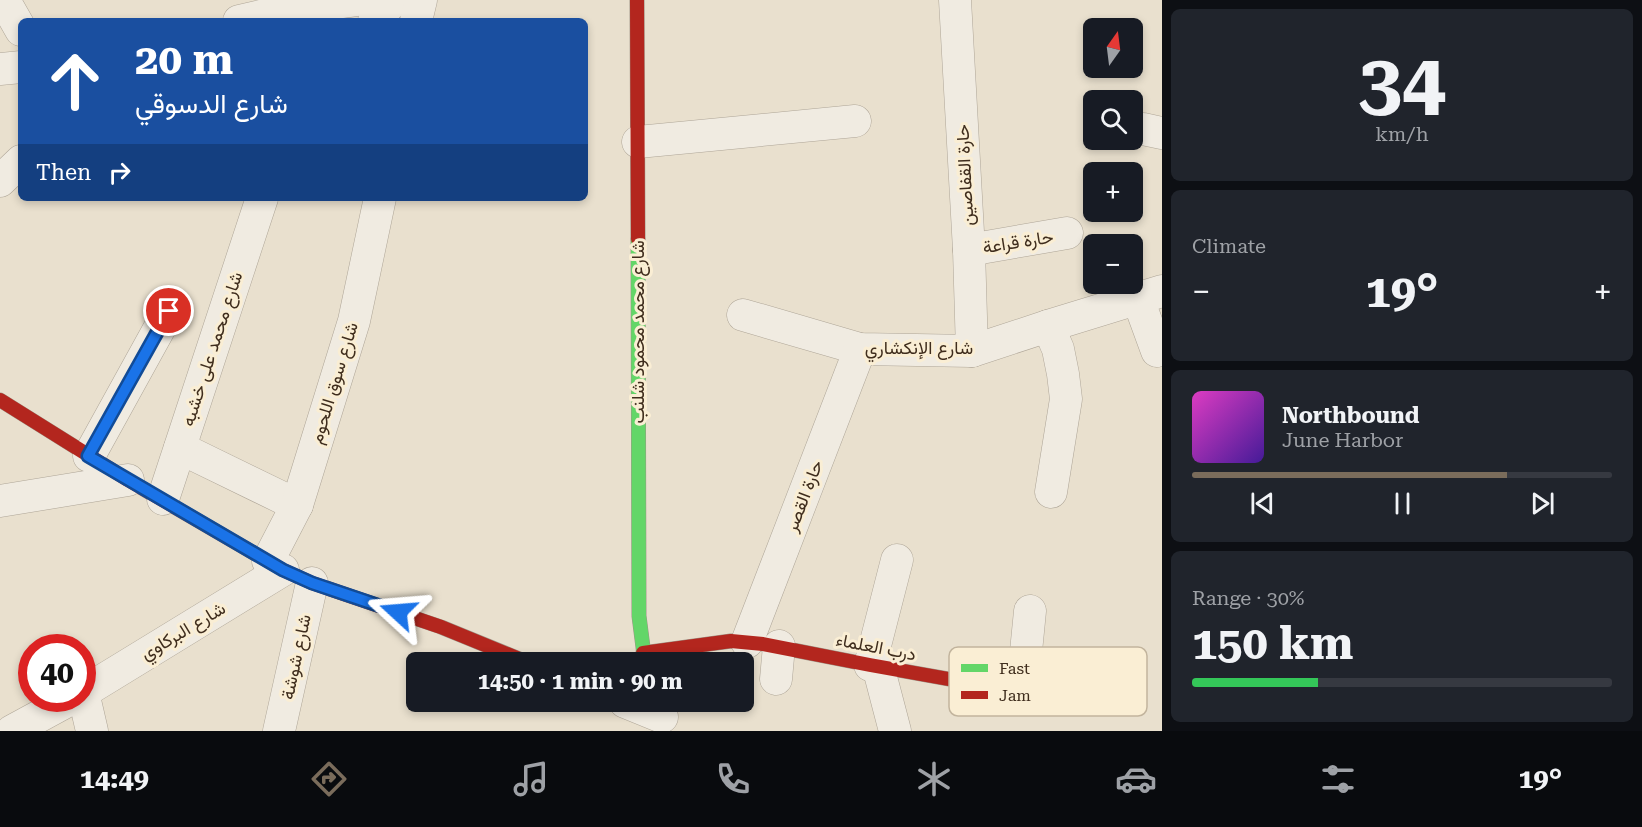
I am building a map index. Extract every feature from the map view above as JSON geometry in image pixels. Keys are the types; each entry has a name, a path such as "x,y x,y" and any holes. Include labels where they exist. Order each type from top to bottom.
{"street":[{"path":"4,0 18,25"},
{"path":"252,18 291,9 358,0"},
{"path":"377,18 394,0"},
{"path":"417,18 421,0"},
{"name":"شارع محمد محمود شلنب","path":"637,0 639,616 643,652"},
{"name":"حارة القفاصين","path":"955,0 969,250 972,351"},
{"path":"0,69 18,67"},
{"path":"638,142 855,121"},
{"path":"0,181 18,164"},
{"name":"شارع محمد على خشبه","path":"163,499 261,201"},
{"name":"شارع سوق اللحوم","path":"275,566 297,505 354,321 379,201"},
{"name":"حارة قراعة","path":"969,250 1067,233"},
{"path":"1150,295 1157,351"},
{"name":"شارع الإنكشاري","path":"743,315 860,349 972,351 1150,295"},
{"path":"88,456 169,311"},
{"path":"1048,326 1058,349 1066,399 1051,492"},
{"name":"حارة القصر","path":"747,642 860,349"},
{"path":"0,400 88,456 275,566 312,583 441,627 502,652"},
{"path":"180,448 297,505"},
{"path":"0,501 128,480"},
{"path":"895,731 874,666 897,560"},
{"name":"شارع البركاوي","path":"96,683 275,566"},
{"name":"شارع شوشة","path":"279,731 312,583"},
{"path":"1026,647 1030,610"},
{"name":"درب العلماء","path":"675,652 731,641 747,642 779,646 949,679"},
{"path":"776,679 779,646"},
{"path":"12,731 47,712"},
{"path":"88,712 92,731"}],"traffic: fast":[{"path":"638,239 639,616 644,652"}],"traffic: jam":[{"path":"637,0 638,239"},
{"path":"0,400 128,480 283,570 312,583 441,627 502,652"},
{"path":"650,652 731,641 763,644 949,679"}],"route":[{"path":"169,311 88,456 283,570 312,583 398,612"}]}
